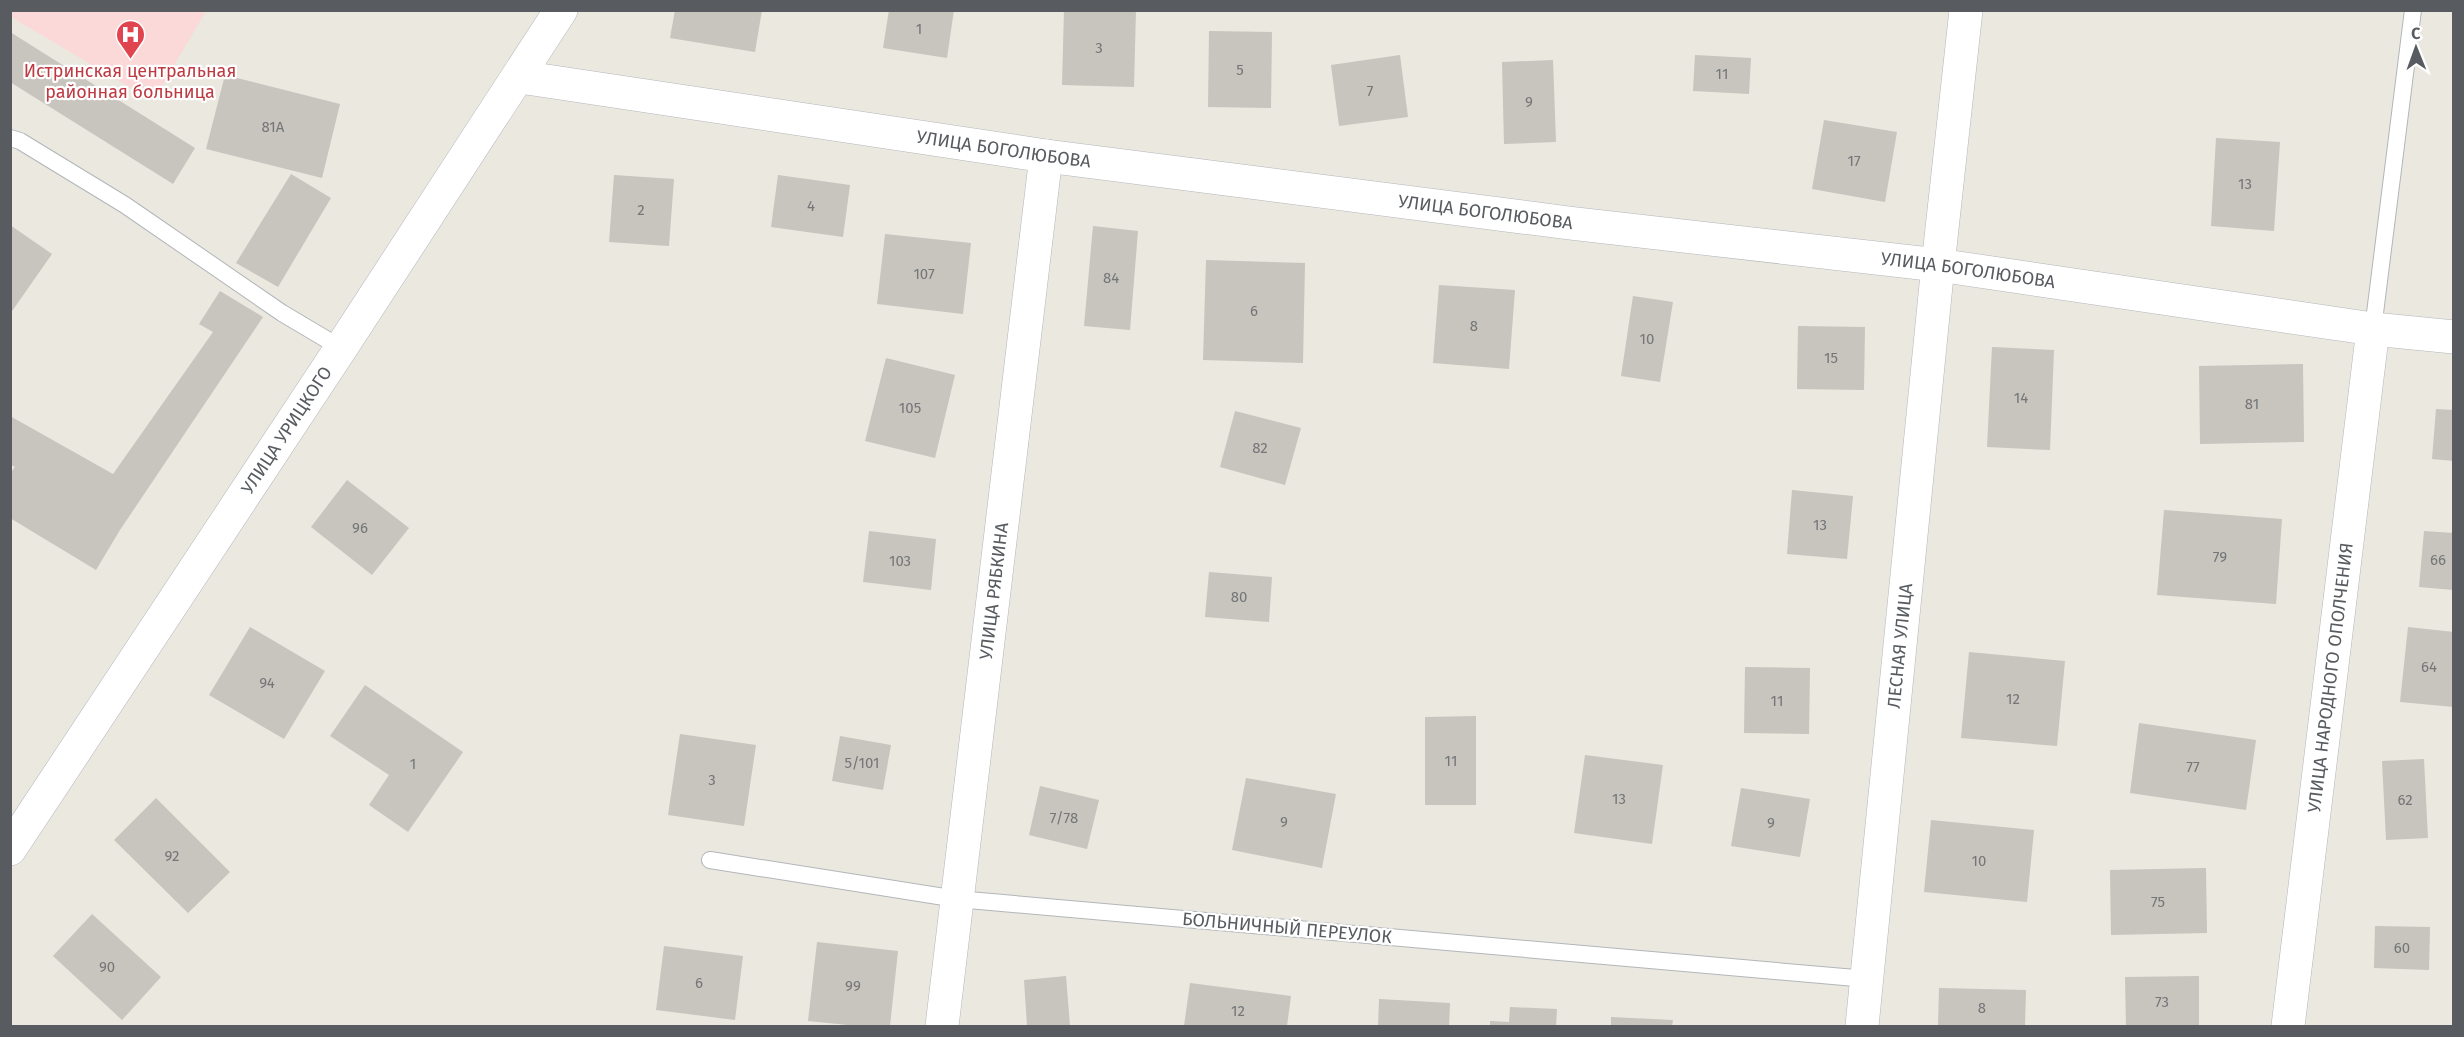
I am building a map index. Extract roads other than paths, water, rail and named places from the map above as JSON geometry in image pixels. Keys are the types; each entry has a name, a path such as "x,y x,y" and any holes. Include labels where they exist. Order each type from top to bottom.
{"street":[{"name":"УЛИЦА УРИЦКОГО","path":"10,849 520,77 561,10"},
{"name":"ЛЕСНАЯ УЛИЦА","path":"1862,1026 1938,265 1966,10"},
{"name":"УЛИЦА БОГОЛЮБОВА","path":"520,77 1046,156 1569,223 1938,265 2373,329 2454,337"},
{"name":"УЛИЦА РЯБКИНА","path":"942,1026 1046,156"},
{"name":"УЛИЦА НАРОДНОГО ОПОЛЧЕНИЯ","path":"2288,1026 2373,329"}],"lane":[{"path":"2373,329 2413,10"},
{"path":"10,138 20,141 124,205 282,313 341,348"},
{"name":"БОЛЬНИЧНЫЙ ПЕРЕУЛОК","path":"710,860 957,899 1867,979"}],"place":[{"name":"Истринская центральная районная больница","path":"130,60"}]}
